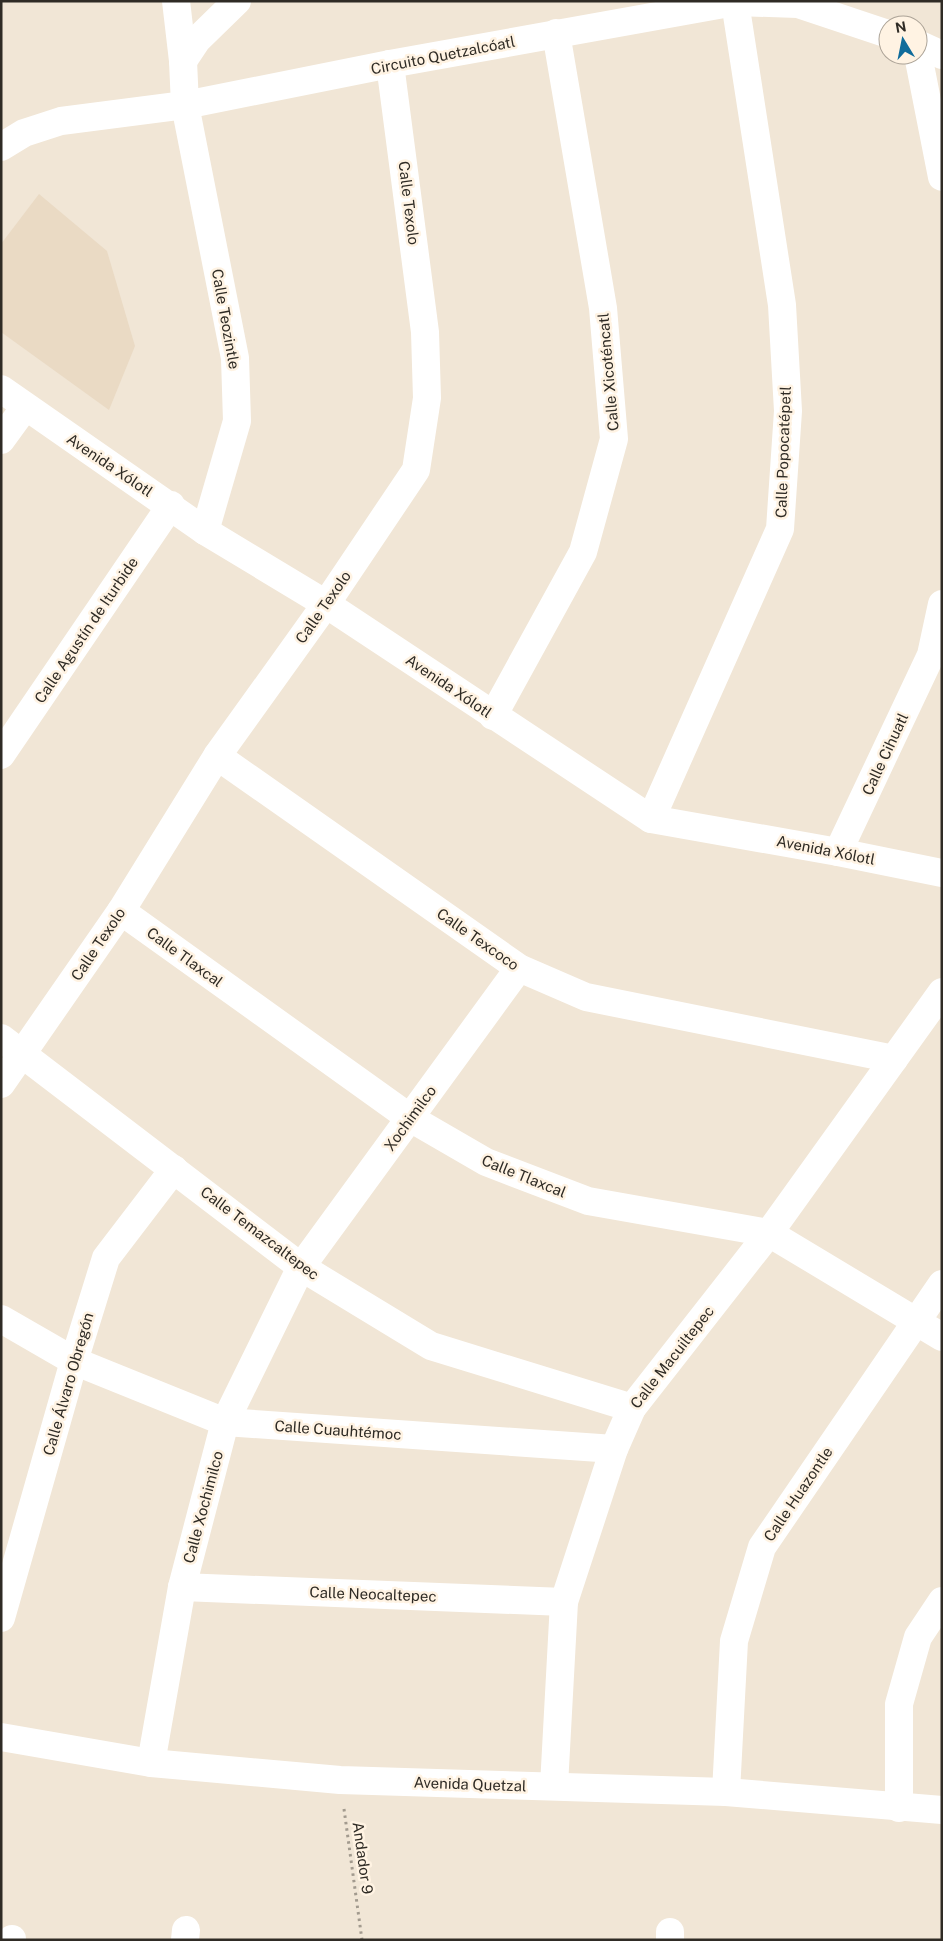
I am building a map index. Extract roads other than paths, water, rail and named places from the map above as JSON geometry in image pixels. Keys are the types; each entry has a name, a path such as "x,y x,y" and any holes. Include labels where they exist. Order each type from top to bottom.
{"street":[{"name":"Calle Teozintle","path":"176,1 183,61 185,105 235,358 237,422 205,530"},
{"path":"183,61 197,40 237,1"},
{"name":"Circuito Quetzalcóatl","path":"1,147 24,133 62,121 185,105 390,64 735,2 798,4 878,31"},
{"name":"Calle Popocatépetl","path":"651,819 780,529 788,411 782,305 735,2"},
{"name":"Calle Xicoténcatl","path":"493,716 584,552 614,439 603,308 556,34"},
{"path":"928,49 942,55"},
{"name":"Calle Texolo","path":"1,1084 121,911 217,756 326,604 416,470 427,398 425,332 390,64"},
{"path":"920,65 942,177"},
{"name":"Avenida Xólotl","path":"1,389 205,530 326,604 651,819 838,852 942,873"},
{"path":"1,440 25,407"},
{"name":"Calle Agustín de Iturbide","path":"1,755 171,505"},
{"name":"Calle Cihuatl","path":"838,852 936,649 942,604"},
{"name":"Calle Texcoco","path":"217,756 519,968 586,997 894,1058"},
{"name":"Calle Tlaxcal","path":"121,911 410,1118 486,1162 588,1201 769,1232 942,1337"},
{"name":"Xochimilco","path":"301,1267 519,968"},
{"name":"Calle Macuiltepec","path":"554,1786 564,1602 614,1449 632,1408 769,1232 942,992"},
{"name":"Calle Temazcaltepec","path":"1,1038 301,1267 431,1346 632,1408"},
{"name":"Calle Álvaro Obregón","path":"1,1618 74,1361 106,1258 174,1169"},
{"name":"Calle Xochimilco","path":"151,1763 182,1587 225,1422 301,1267"},
{"name":"Calle Huazontle","path":"726,1792 734,1641 762,1547 942,1284"},
{"name":"Calle Cuauhtémoc","path":"1,1319 74,1361 225,1422 614,1449"},
{"name":"Calle Neocaltepec","path":"182,1587 564,1602"},
{"path":"899,1808 899,1704 918,1636 942,1601"},
{"name":"Avenida Quetzal","path":"1,1738 151,1763 340,1780 726,1792 899,1808 942,1810"}]}
